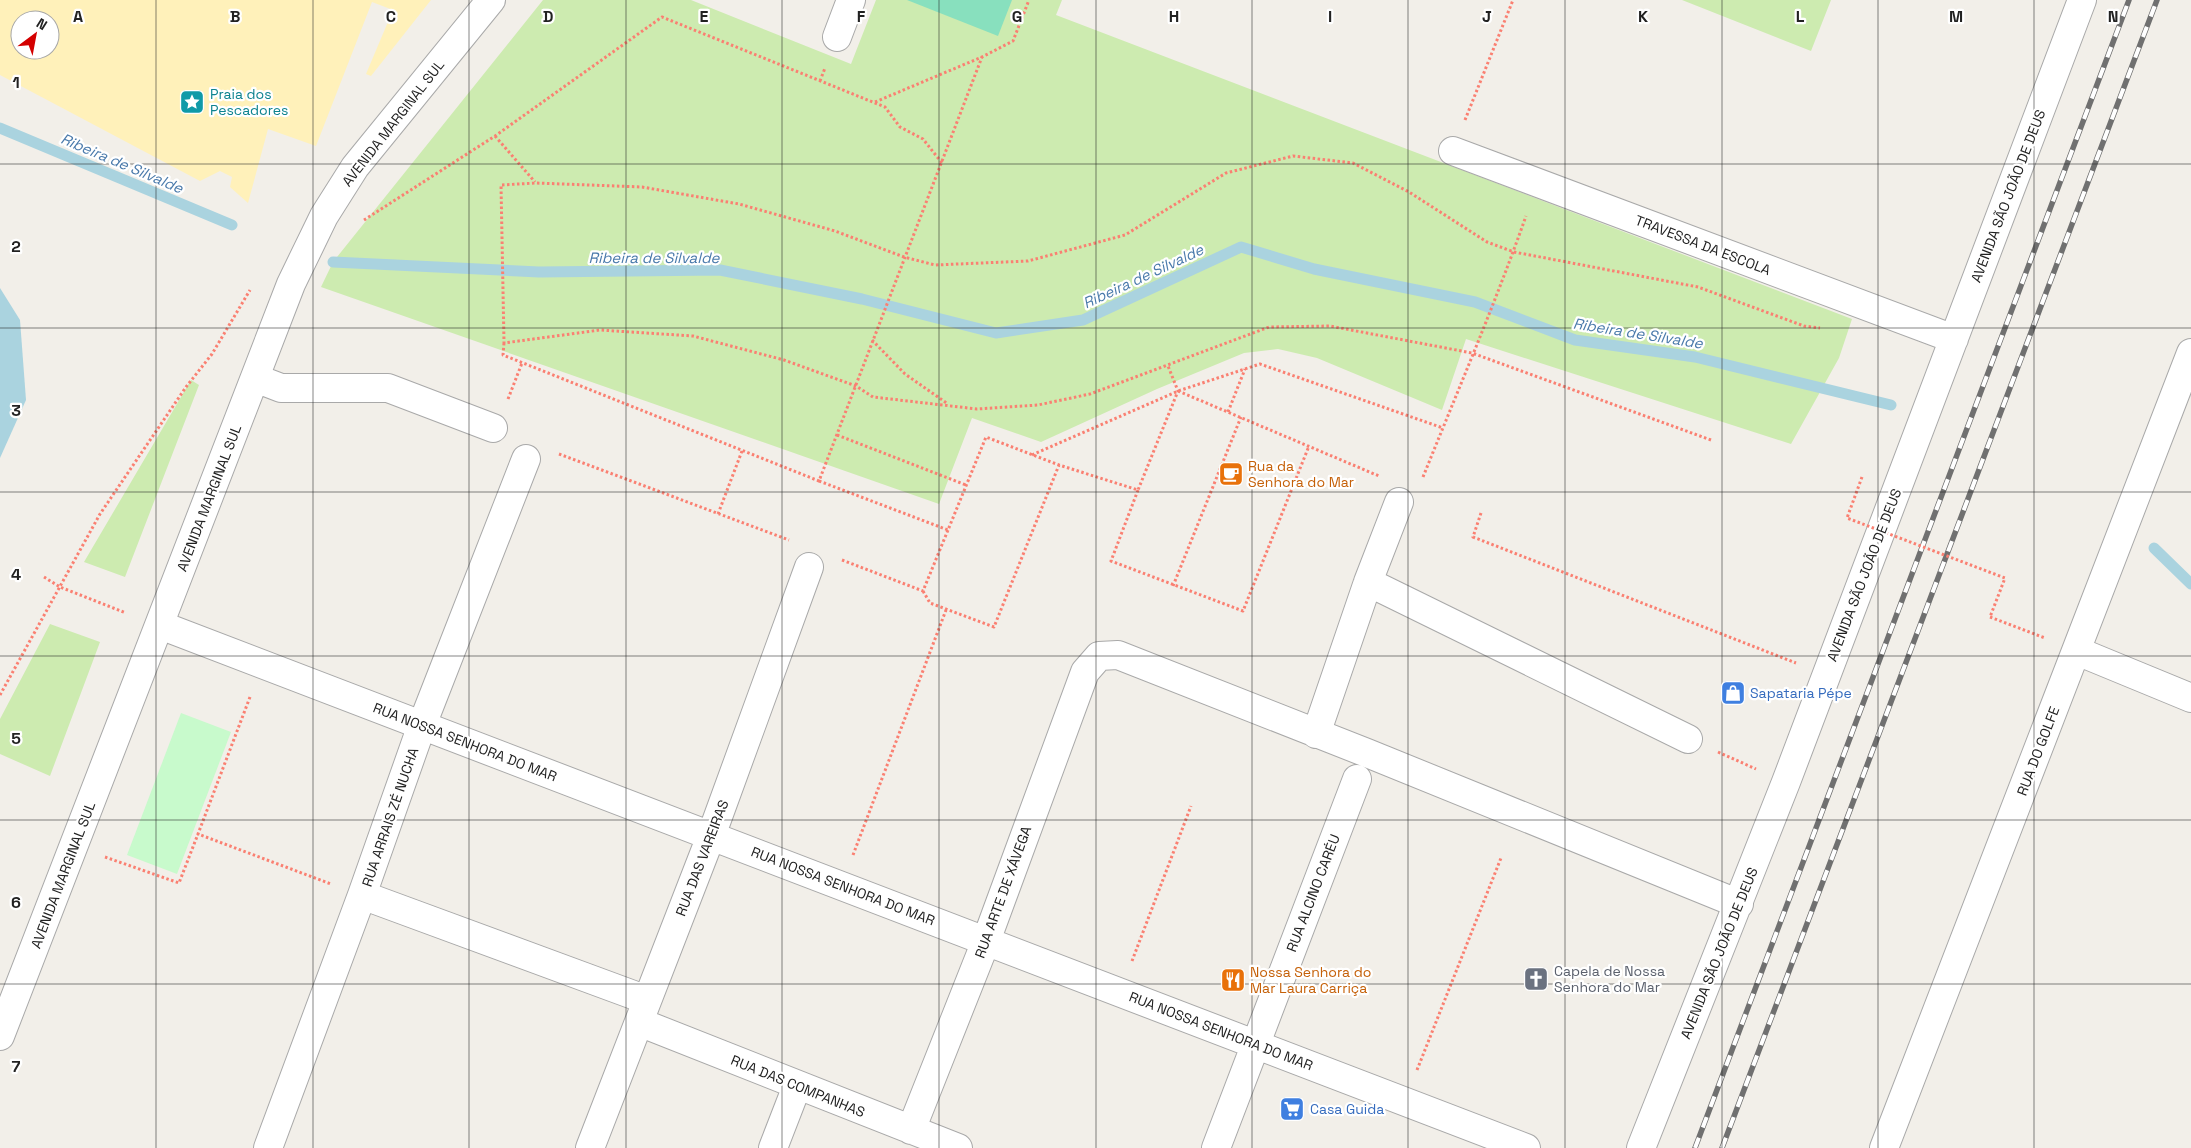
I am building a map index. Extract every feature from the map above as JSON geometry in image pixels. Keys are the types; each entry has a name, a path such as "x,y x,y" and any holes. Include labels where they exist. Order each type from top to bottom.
{"street":[{"name":"AVENIDA MARGINAL SUL","path":"0,1036 291,284 324,216 355,167 490,0"},
{"path":"837,37 851,0"},
{"name":"AVENIDA SÃO JOÃO DE DEUS","path":"1642,1148 1786,782 2082,0"},
{"name":"TRAVESSA DA ESCOLA","path":"1453,151 1954,338"},
{"name":"RUA DO GOLFE","path":"1884,1148 2191,353"},
{"path":"255,378 281,388 388,388 493,428"},
{"name":"RUA ARRAIS ZÉ NUCHA","path":"268,1148 362,895 422,725 538,455"},
{"path":"1402,494 1368,582 1316,734 1739,904"},
{"name":"RUA DAS VAREIRAS","path":"590,1148 711,836 813,555"},
{"path":"1368,582 1688,739"},
{"name":"RUA NOSSA SENHORA DO MAR","path":"160,625 1256,1043 1526,1148"},
{"path":"2077,651 2191,698"},
{"name":"RUA ARTE DE XÁVEGA","path":"911,1130 986,941 1085,672 1098,656 1118,655 1316,734"},
{"name":"RUA ALCINO CARÉU","path":"1216,1148 1357,779"},
{"name":"RUA DAS COMPANHAS","path":"362,895 643,1011 797,1086 958,1148"},
{"path":"773,1148 797,1086"}],"path":[{"path":"874,102 982,57 1013,41 1029,0"},
{"path":"1453,151 1513,0"},
{"path":"324,216 351,228 495,136 662,17 885,107 900,128 923,139 942,164"},
{"path":"819,480 982,57"},
{"path":"495,136 536,182"},
{"path":"948,530 503,356 501,185 536,182 642,187 739,204 835,231 904,257 935,265 1028,262 1125,235 1226,173 1293,156 1353,163 1410,192 1488,242 1514,252 1698,286 1804,326 1832,329 1852,319 1852,300"},
{"path":"1178,391 1309,446 1402,494 1418,491 1472,353 1483,333 1538,183"},
{"path":"0,695 100,514 186,387 212,354 255,282"},
{"path":"504,343 600,330 693,336 784,360 856,386 873,397 977,409 1038,405 1090,394 1269,327 1330,326 1472,353 1711,440"},
{"path":"872,340 905,374 950,406"},
{"path":"1032,454 1178,391 1260,364 1442,428"},
{"path":"1168,366 1178,391 1111,561 1243,612 1309,446"},
{"path":"1228,412 1246,368"},
{"path":"1173,586 1241,417"},
{"path":"837,435 966,485"},
{"path":"923,591 986,437 1059,465 1138,490"},
{"path":"718,514 742,451"},
{"path":"538,455 718,514 813,555 923,591 930,603 994,627 1059,465"},
{"path":"1862,477 1847,518 2004,578 1990,617 2077,651"},
{"path":"1481,513 1473,537 1826,675"},
{"path":"44,577 60,587 160,625"},
{"path":"842,886 946,610"},
{"path":"74,846 179,883 263,665"},
{"path":"1688,739 1786,782"},
{"path":"1120,992 1190,806"},
{"path":"198,834 362,895"},
{"path":"1406,1101 1501,858"}],"green space":[{"path":"543,0 691,0 851,64 876,0 1062,0 1056,15 1852,319 1839,358 1791,444 1466,339 1442,410 1317,358 1278,349 1244,353 1157,389 1041,442 972,418 939,504 321,287 333,262"},
{"path":"907,0 1012,0 998,36"},
{"path":"1682,0 1831,0 1811,51"},
{"path":"191,380 199,385 125,577 84,562"},
{"path":"50,624 100,642 50,776 0,754 0,719"},
{"path":"181,713 231,732 177,874 127,855"}],"sand":[{"name":"Praia dos Pescadores","path":"0,0 431,0 371,76 366,74 393,10 372,2 316,146 268,129 248,203 230,187 232,177 220,171 200,181 0,75"}],"water":[{"path":"0,288 20,320 26,400 0,458"}],"waterway":[{"name":"Ribeira de Silvalde","path":"0,128 232,225"},
{"name":"Ribeira de Silvalde","path":"333,262 539,272 720,270 862,299 996,333 1083,320 1241,247 1314,269 1475,302 1575,340 1695,357 1891,405"},
{"name":"Ribeira de Silvalde","path":"2154,548 2191,584"}],"railway":[{"path":"1695,1148 2129,0"},
{"path":"1722,1148 2157,0"}],"place":[{"name":"Praia dos Pescadores","path":"192,102"},
{"name":"Rua da Senhora do Mar","path":"1231,474"},
{"name":"Sapataria Pépe","path":"1733,693"},
{"name":"Capela de Nossa Senhora do Mar","path":"1536,979"},
{"name":"Nossa Senhora do Mar Laura Carriça","path":"1233,980"},
{"name":"Casa Guida","path":"1292,1109"}]}
